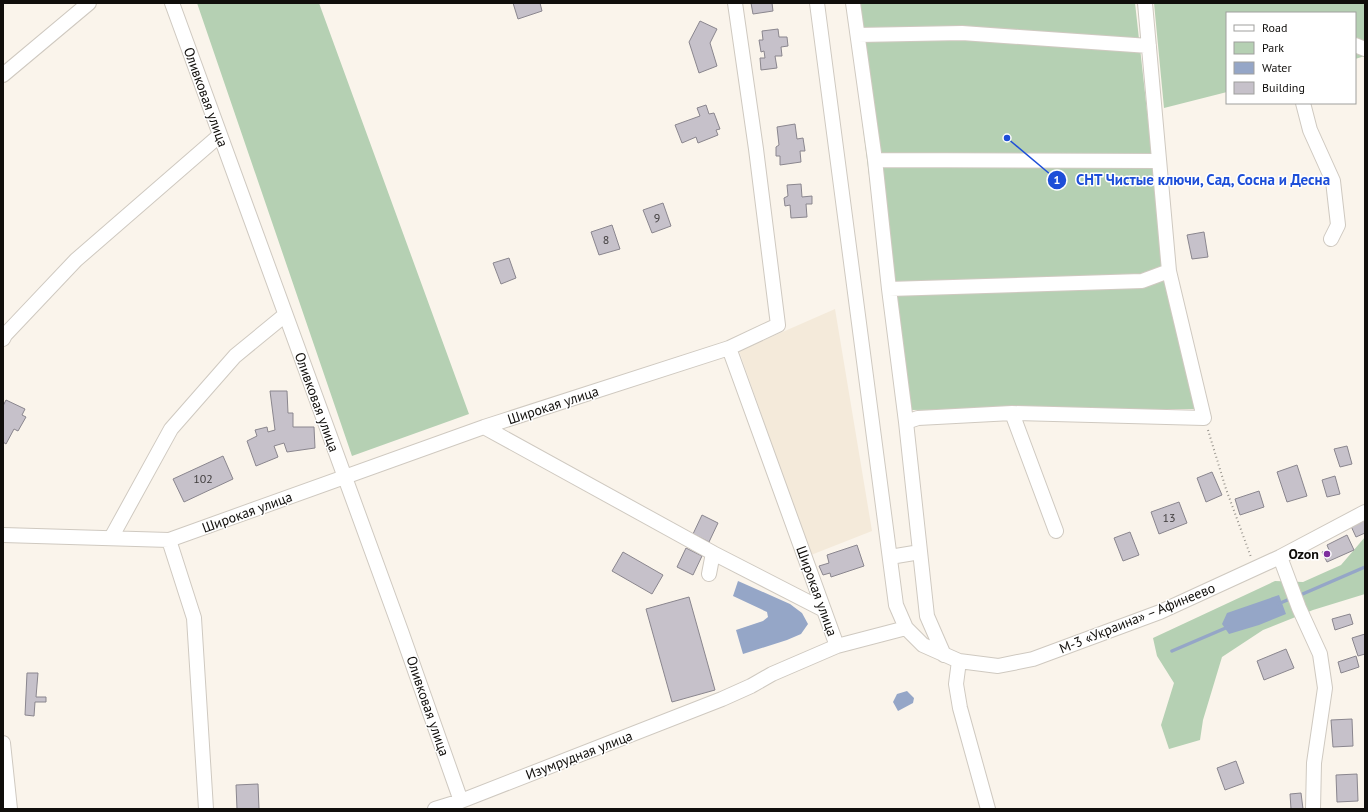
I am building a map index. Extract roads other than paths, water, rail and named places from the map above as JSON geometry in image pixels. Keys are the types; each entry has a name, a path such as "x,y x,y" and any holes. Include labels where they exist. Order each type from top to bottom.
{"street":[{"path":"3,75 89,3"},
{"name":"Оливковая улица","path":"172,3 401,631 461,801"},
{"path":"729,348 778,325 756,149 735,3"},
{"path":"817,3 896,605 906,628"},
{"path":"853,3 875,160 889,289 912,420 920,552 928,616 944,655"},
{"path":"912,420 1012,413 1204,418 1168,272 1145,3"},
{"path":"858,35 962,33 1149,46"},
{"path":"1303,104 1310,130 1333,181 1338,225 1331,240"},
{"path":"3,339 5,335 76,260 220,135"},
{"path":"875,160 1159,161"},
{"path":"889,289 1142,281 1168,272"},
{"path":"111,538 171,429 235,356 286,315"},
{"name":"Широкая улица","path":"3,535 169,540 484,427 729,348 837,646 906,628"},
{"path":"1012,413 1056,531"},
{"path":"484,427 713,553 824,610"},
{"name":"М-3 «Украина» – Афинеево","path":"906,628 923,645 959,661 998,666 1033,659 1160,612 1280,557 1365,512"},
{"path":"169,540 194,618 206,809"},
{"path":"890,557 920,552"},
{"path":"709,574 713,553"},
{"path":"1280,557 1299,608 1320,654 1324,688 1314,763 1313,809"},
{"name":"Изумрудная улица","path":"435,809 461,801 722,699 751,686 772,674 837,646"},
{"path":"959,661 956,684 960,708 988,809"},
{"path":"3,743 10,809"}],"water":[{"path":"738,581 790,604 802,613 808,624 801,634 743,654 736,630 763,621 768,617 767,612 733,596"},
{"path":"1279,595 1286,614 1259,625 1229,634 1222,624 1227,613"},
{"path":"907,691 914,698 913,703 898,711 893,702 897,694"}],"waterway":[{"path":"1298,596 1365,567"},
{"path":"1278,604 1292,598"},
{"path":"1172,651 1228,627"}],"place":[{"name":"СНТ Чистые ключи, Сад, Сосна и Десна","path":"1007,138"},
{"name":"Ozon","path":"1327,554"}]}
